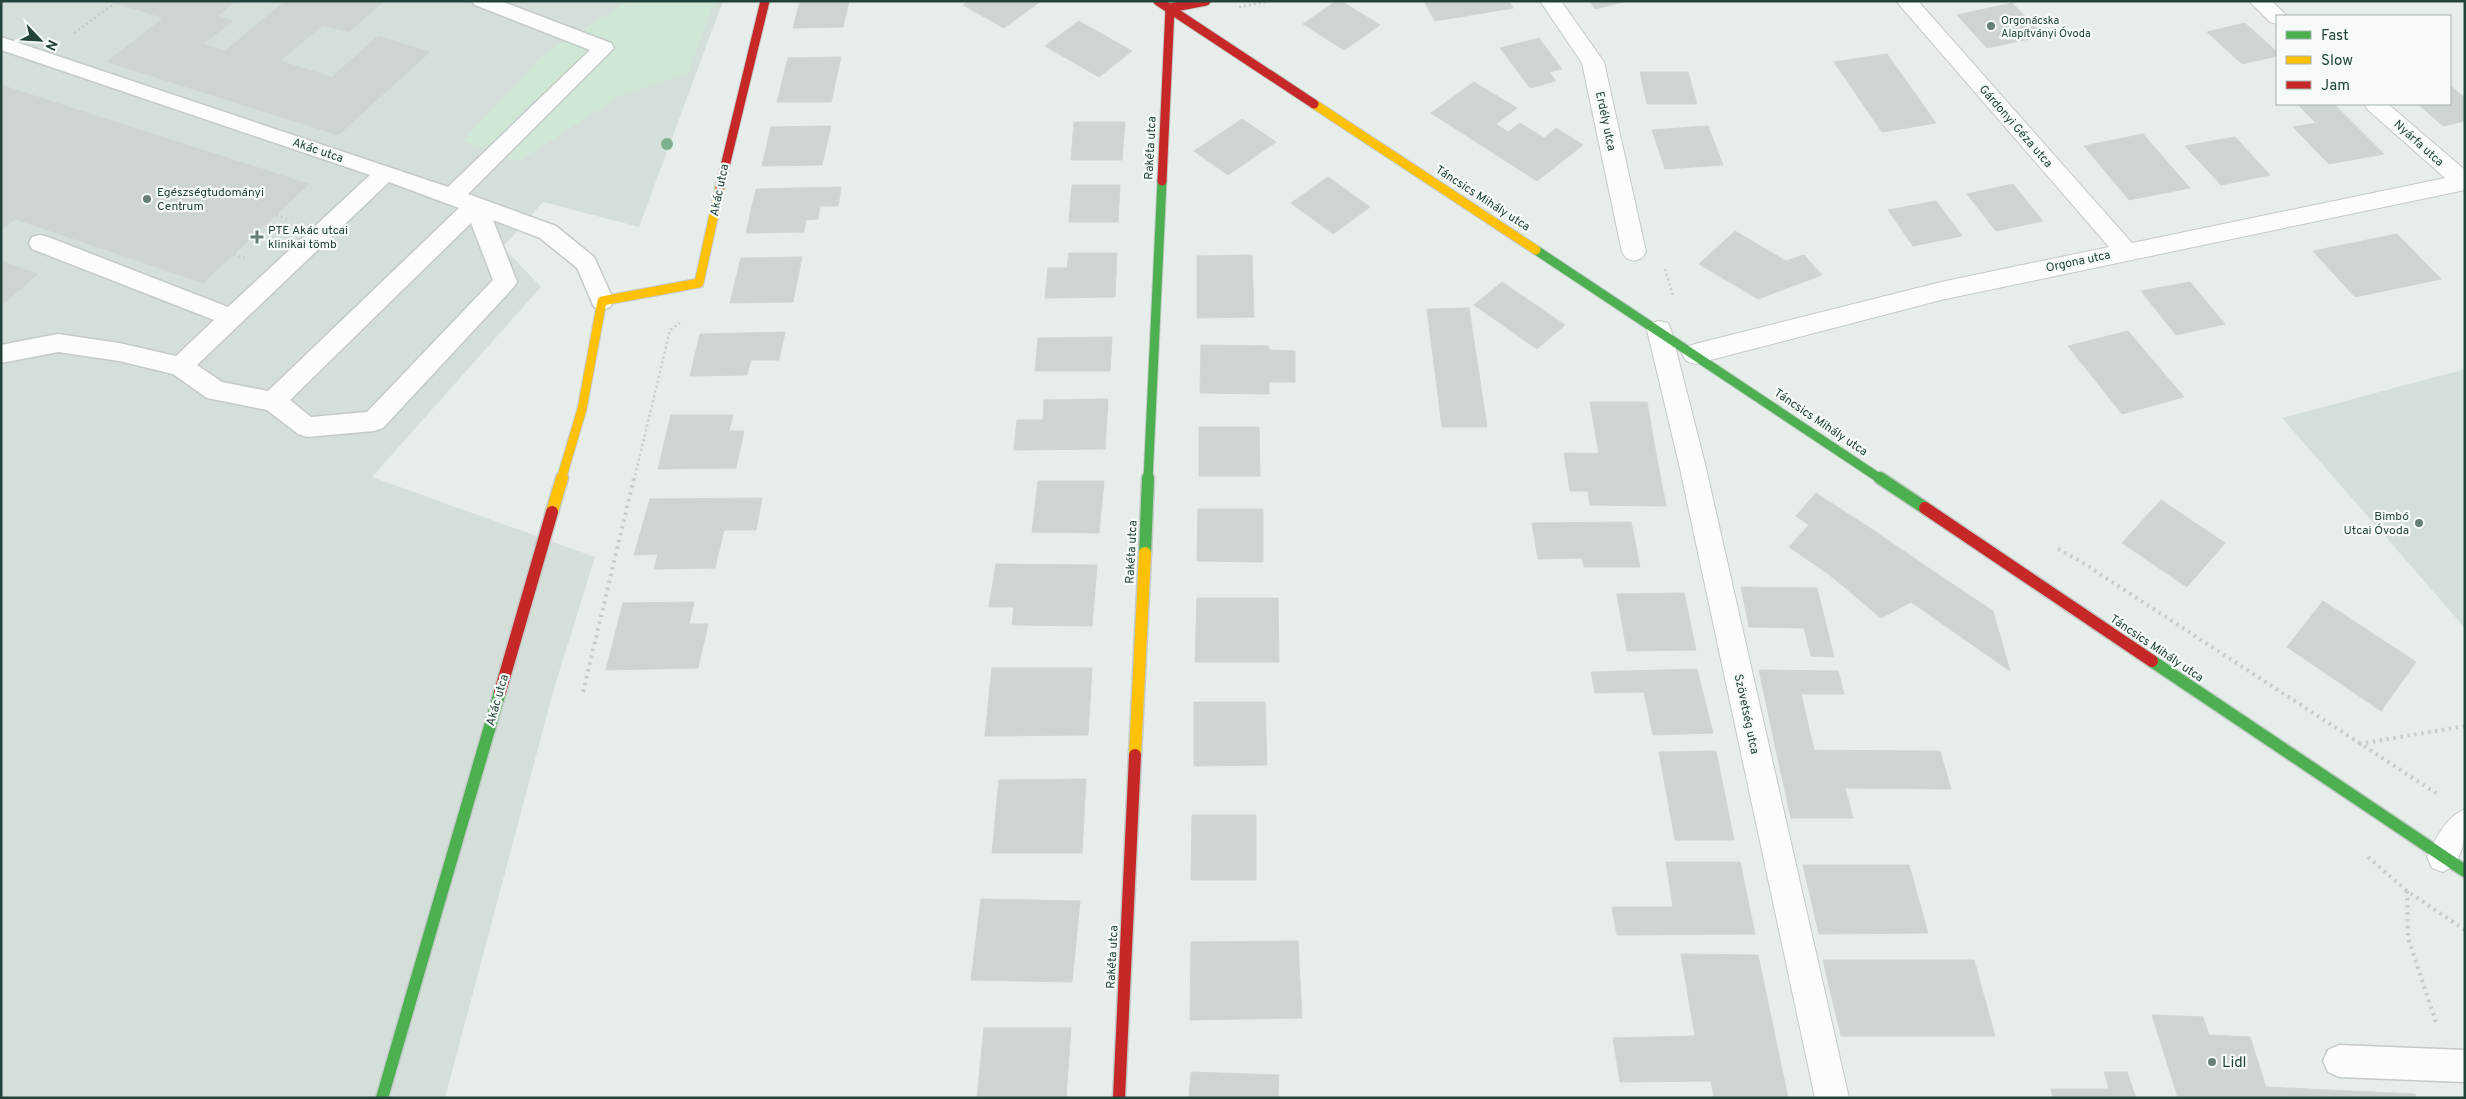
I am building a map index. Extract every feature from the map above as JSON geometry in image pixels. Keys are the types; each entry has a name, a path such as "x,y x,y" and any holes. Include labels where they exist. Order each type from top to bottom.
{"street":[{"name":"Akác utca","path":"382,1098 582,410 602,301 698,283 727,154 765,1"},
{"name":"Táncsics Mihály utca","path":"1158,1 1659,330 2454,864"},
{"path":"1170,8 1206,1"},
{"name":"Erdély utca","path":"1550,1 1593,62 1634,252"},
{"name":"Gárdonyi Géza utca","path":"1906,1 2126,251"},
{"path":"2259,1 2276,16"},
{"name":"Rakéta utca","path":"1119,1098 1170,8"},
{"name":"Nyárfa utca","path":"2376,105 2464,182"},
{"name":"Orgona utca","path":"1695,354 1941,291 2464,182"},
{"name":"Szövetség utca","path":"1659,330 1692,464 1832,1098"},
{"path":"2454,864 2465,824"}],"lane":[{"path":"453,196 604,48 482,1"},
{"name":"Akác utca","path":"1,44 453,196 548,232 586,263 602,301"},
{"path":"180,366 386,173"},
{"path":"1,354 58,343 119,352 180,366 216,391 273,401 307,427 374,420 505,282 476,205 273,401"},
{"path":"40,243 232,318"},
{"path":"2339,1061 2458,1066"}],"path":[{"path":"1234,8 1271,1"},
{"path":"74,33 115,3"},
{"path":"276,215 288,220"},
{"path":"583,692 670,330 685,319"},
{"path":"2358,744 2465,726"},
{"path":"2407,891 2408,938 2458,1066"}],"shaded area":[{"path":"1,1 723,1 639,227 543,202 503,247 541,287 372,477 595,557 553,692 445,1098 1,1098"},
{"name":"Bimbó Utcai Óvoda","path":"2465,369 2465,628 2282,418"}],"green space":[{"path":"629,1 715,1 688,73 620,96 519,161 463,141 545,53"}],"building":[{"path":"110,1 235,1 218,16 233,21 203,44 225,51 285,1 384,1 349,32 323,25 280,61 332,77 378,36 430,52 338,135 107,62 163,18"},
{"path":"800,1 849,1 843,27 793,28"},
{"path":"968,1 1041,1 1004,28 963,5"},
{"path":"1336,1 1341,1 1380,25 1344,50 1303,24"},
{"path":"1424,1 1509,1 1513,8 1435,21"},
{"path":"1590,1 1627,1 1595,9"},
{"path":"2012,3 2044,36 1987,48 1957,15"},
{"path":"1079,21 1132,51 1099,77 1045,46"},
{"path":"2245,23 2276,51 2276,56 2242,64 2207,32"},
{"path":"1539,38 1562,69 1549,72 1556,81 1530,88 1500,48"},
{"path":"1887,54 1936,123 1882,132 1834,62"},
{"path":"841,57 831,102 777,102 788,58"},
{"path":"1640,72 1688,72 1697,104 1647,104"},
{"path":"1474,82 1517,108 1496,124 1508,132 1487,149 1431,113"},
{"name":"Egészségtudományi Centrum","path":"1,85 309,184 203,283 15,219 1,230"},
{"path":"2451,86 2465,98 2465,121 2443,126 2419,105 2451,105"},
{"path":"2298,105 2335,105 2384,154 2329,164 2293,127 2316,123"},
{"path":"1242,119 1276,142 1228,175 1194,151"},
{"path":"1074,122 1125,122 1122,160 1071,160"},
{"path":"1520,123 1544,138 1556,128 1583,145 1537,181 1487,149"},
{"path":"831,126 822,165 762,166 771,127"},
{"path":"1708,126 1723,165 1665,169 1652,130"},
{"path":"2143,134 2190,188 2129,200 2084,146"},
{"path":"2235,137 2270,175 2221,185 2185,146"},
{"path":"1328,177 1370,207 1333,234 1291,203"},
{"path":"2013,184 2043,221 1996,231 1967,194"},
{"path":"1072,185 1120,185 1118,222 1069,222"},
{"path":"841,187 838,206 820,206 818,219 806,220 804,232 746,233 756,189"},
{"path":"1936,201 1962,236 1913,246 1888,210"},
{"path":"1735,231 1786,261 1804,255 1822,275 1758,299 1699,264"},
{"path":"2397,234 2441,279 2355,297 2313,251"},
{"path":"1069,253 1117,253 1115,297 1045,298 1048,268 1067,268"},
{"path":"1252,255 1254,317 1197,318 1197,256"},
{"path":"802,257 793,302 730,303 741,258"},
{"path":"1,261 38,274 1,306"},
{"path":"1502,282 1565,325 1537,349 1474,305"},
{"path":"2190,282 2225,324 2176,335 2141,291"},
{"path":"1469,308 1487,427 1442,427 1427,309"},
{"path":"2128,331 2184,397 2122,414 2068,346"},
{"path":"785,332 779,360 751,360 747,375 690,376 700,334"},
{"path":"1112,337 1110,371 1035,371 1038,338"},
{"path":"1201,345 1269,346 1269,350 1295,351 1295,382 1269,382 1269,394 1200,393"},
{"path":"1108,399 1105,449 1014,450 1017,420 1043,420 1044,400"},
{"path":"1590,402 1647,402 1656,454 1599,454"},
{"path":"671,415 733,415 729,431 744,431 736,468 658,469"},
{"path":"1199,427 1259,427 1260,476 1199,476"},
{"path":"1564,453 1656,454 1666,506 1590,505 1588,491 1570,491"},
{"path":"1038,481 1104,481 1099,533 1032,532"},
{"path":"1816,493 1870,528 1830,575 1789,547 1809,525 1796,516"},
{"path":"762,498 756,530 724,530 715,568 654,569 658,554 634,555 650,499"},
{"path":"2161,500 2225,543 2187,587 2122,543"},
{"path":"1198,509 1263,509 1263,562 1197,561"},
{"path":"1631,522 1640,567 1584,567 1582,558 1538,559 1532,523"},
{"path":"1870,528 1936,573 1911,602 1881,618 1830,575"},
{"path":"996,564 1097,565 1092,626 1012,625 1014,607 989,607"},
{"path":"1936,573 1993,611 2010,671 1911,602"},
{"path":"1741,587 1817,588 1834,657 1811,656 1804,628 1749,627"},
{"path":"1684,593 1696,650 1627,651 1617,594"},
{"path":"1197,598 1278,598 1279,662 1195,662"},
{"path":"2323,601 2416,662 2381,711 2287,647"},
{"path":"694,602 689,624 708,624 698,668 606,670 623,603"},
{"path":"992,668 1092,668 1088,735 985,736"},
{"path":"1697,669 1713,733 1653,735 1644,692 1595,693 1591,672"},
{"path":"1759,670 1838,671 1844,694 1801,694 1814,750 1776,750"},
{"path":"1194,702 1265,702 1267,765 1194,766"},
{"path":"1776,750 1940,751 1951,789 1845,788 1853,818 1791,818"},
{"path":"1716,751 1734,840 1675,840 1659,752"},
{"path":"1086,779 1082,853 992,853 999,780"},
{"path":"1192,815 1256,815 1256,880 1191,880"},
{"path":"1666,862 1740,862 1755,934 1617,935 1612,907 1673,907"},
{"path":"1803,865 1909,865 1928,933 1819,934"},
{"path":"981,899 1080,901 1072,982 971,980"},
{"path":"1298,941 1302,1018 1190,1020 1191,942"},
{"path":"1681,954 1758,955 1775,1036 1695,1036"},
{"path":"1823,960 1974,960 1995,1036 1841,1036"},
{"name":"Lidl","path":"2152,1015 2203,1017 2209,1035 2250,1037 2266,1087 2415,1094 2416,1098 2178,1098"},
{"path":"984,1028 1071,1028 1066,1098 977,1098"},
{"path":"1775,1036 1788,1098 1714,1098 1711,1081 1620,1082 1613,1038"},
{"path":"1191,1072 1279,1075 1278,1098 1189,1098"},
{"path":"2104,1072 2127,1072 2136,1098 2053,1098 2051,1089 2109,1089"}],"traffic: fast":[{"path":"1145,553 1162,181"},
{"path":"1536,250 1925,508"},
{"path":"2152,661 2465,871"},
{"path":"382,1098 500,692"}],"traffic: slow":[{"path":"1314,104 1536,250"},
{"path":"552,512 582,409 602,301 699,283 720,187"},
{"path":"1135,755 1145,553"}],"traffic: jam":[{"path":"720,187 765,1"},
{"path":"1158,1 1314,104"},
{"path":"1162,181 1170,8 1206,1"},
{"path":"1925,508 2152,661"},
{"path":"500,692 552,512"},
{"path":"1119,1098 1135,755"}],"place":[{"name":"Orgonácska Alapítványi Óvoda","path":"1991,26"},
{"name":"Egészségtudományi Centrum","path":"147,199"},
{"name":"PTE Akác utcai klinikai tömb","path":"257,237"},
{"name":"Bimbó Utcai Óvoda","path":"2419,523"},
{"name":"Lidl","path":"2212,1062"}]}
